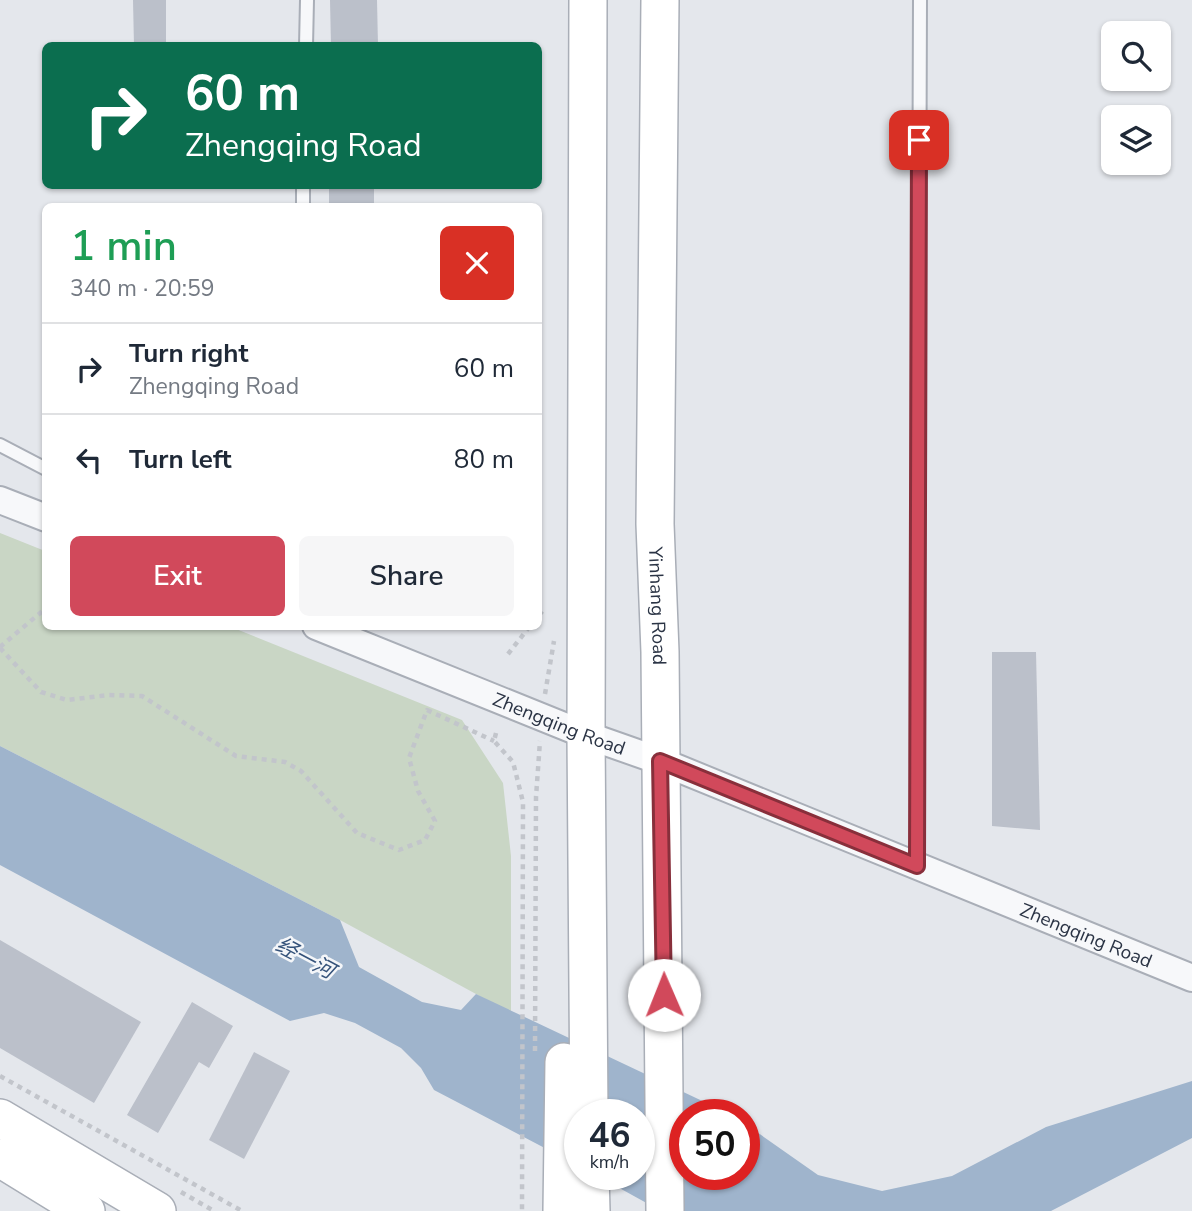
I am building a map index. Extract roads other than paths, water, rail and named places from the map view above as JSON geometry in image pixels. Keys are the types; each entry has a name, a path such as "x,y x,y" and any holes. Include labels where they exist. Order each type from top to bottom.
{"main road":[{"path":"579,1195 563,975 587,871 588,0"},
{"name":"Yinhang Road","path":"660,0 655,524 660,652 665,1211"},
{"path":"563,975 586,1099"},
{"path":"0,1118 157,1211"},
{"path":"0,1158 86,1211"}],"street":[{"path":"0,500 42,516"},
{"name":"Zhengqing Road","path":"326,630 586,735 660,761 1192,978"}],"lane":[{"path":"306,42 307,0"},
{"path":"917,866 920,0"},
{"path":"0,445 42,467"}],"water":[{"name":"经一河","path":"0,746 340,920 359,967 422,1002 461,1010 476,994 698,1099 669,1099 669,1190 760,1190 760,1134 818,1175 882,1191 952,1176 1046,1127 1192,1081 1192,1138 1051,1211 661,1211 623,1190 655,1190 655,1099 564,1099 564,1158 434,1090 421,1068 401,1048 355,1023 324,1013 290,1021 0,865"}]}
